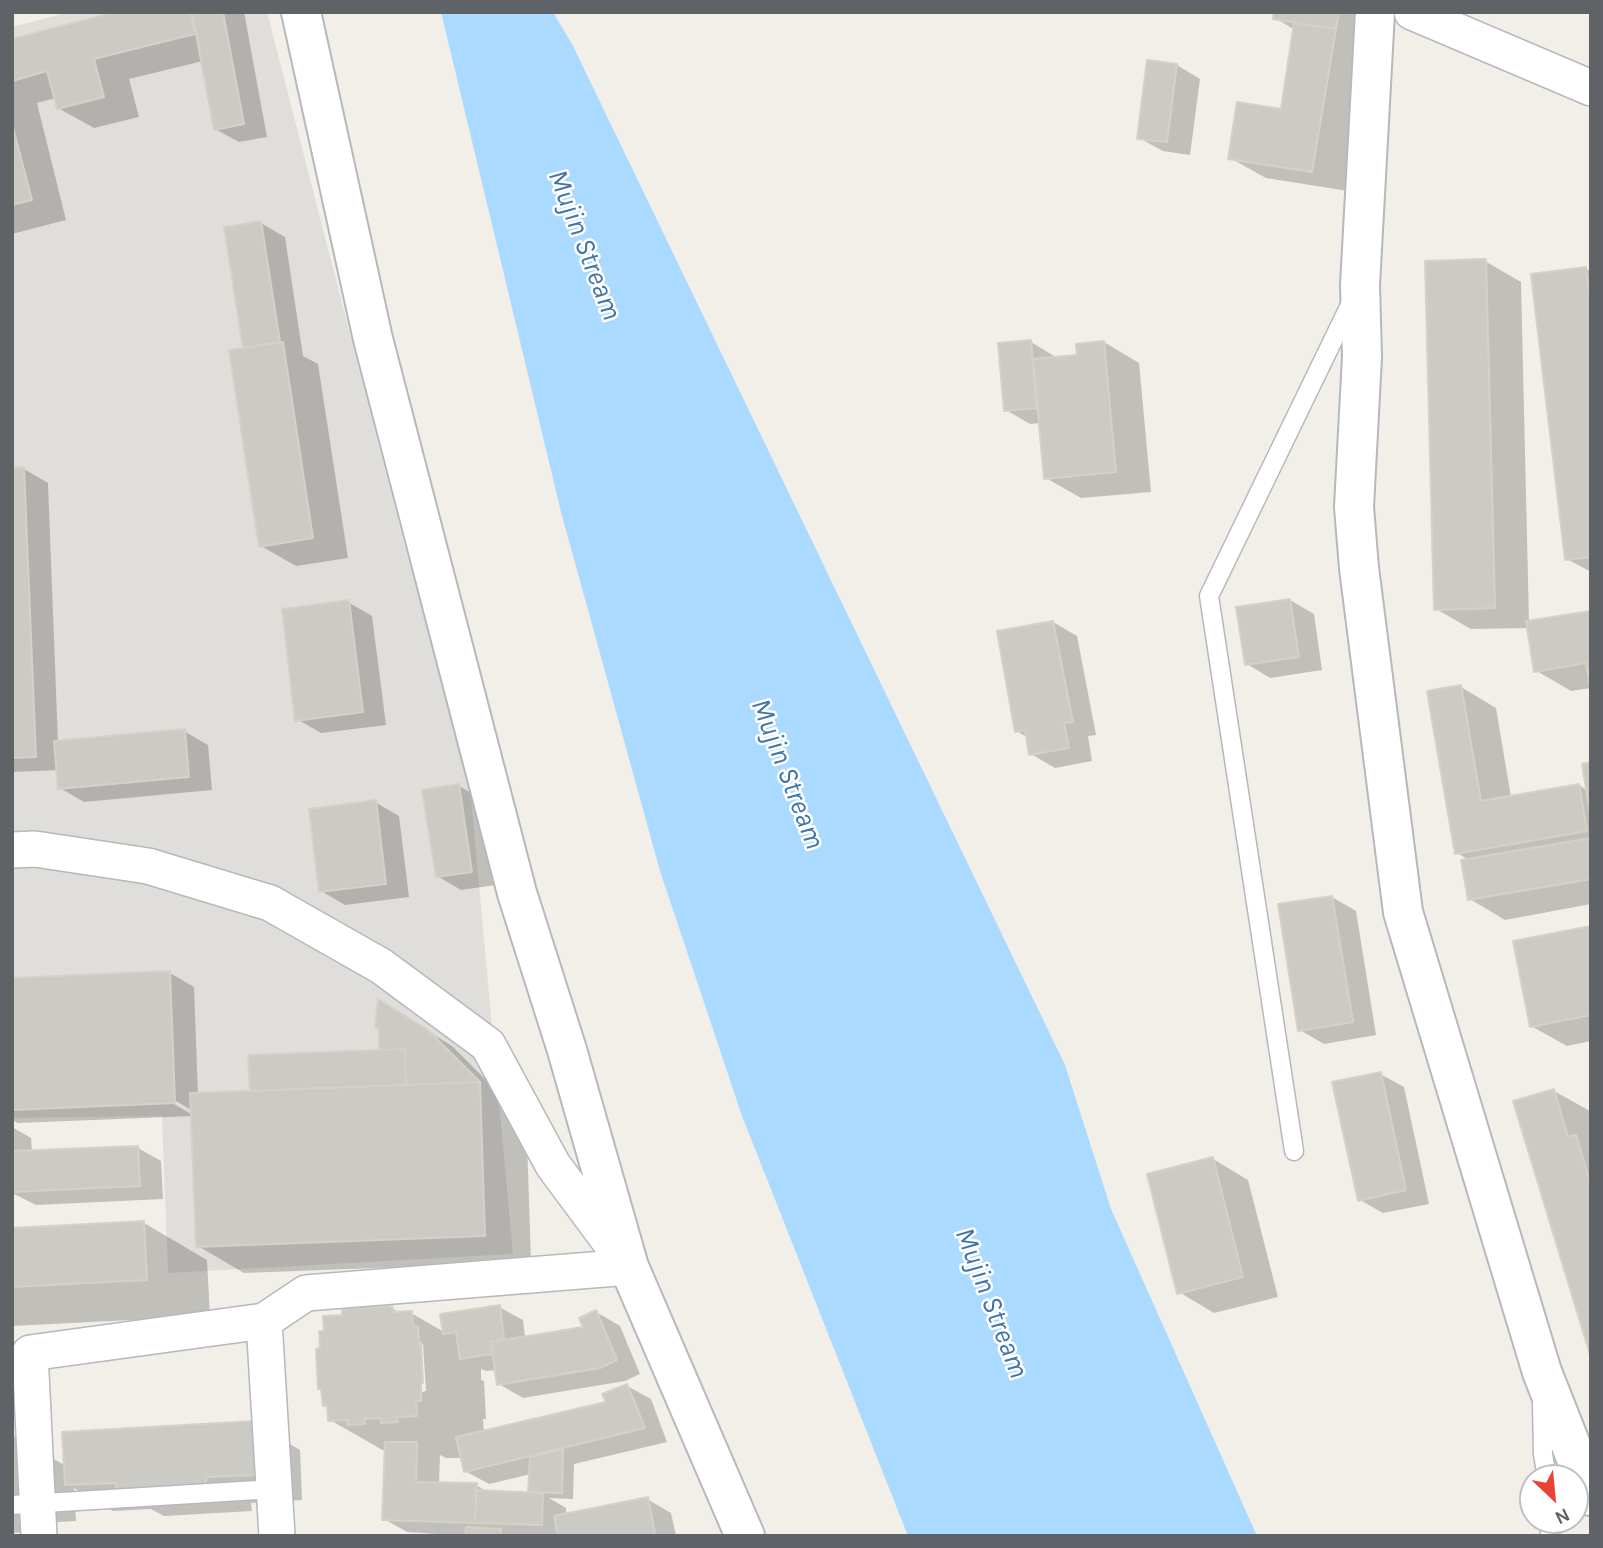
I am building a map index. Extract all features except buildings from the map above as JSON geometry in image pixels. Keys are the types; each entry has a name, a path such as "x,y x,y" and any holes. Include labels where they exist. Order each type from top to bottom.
{"street":[{"path":"301,12 373,339 517,893 567,1050 629,1267 745,1536"},
{"path":"1376,12 1360,285 1362,357 1354,507 1359,568 1403,912 1542,1373 1591,1496"},
{"path":"1412,12 1591,88"},
{"path":"12,850 35,849 148,866 270,903 381,965 488,1045 553,1165 629,1267"},
{"path":"30,1515 30,1353 264,1321 306,1293 629,1267"},
{"path":"264,1321 277,1536"}],"lane":[{"path":"1294,1151 1209,596 1360,285"},
{"path":"1542,1373 1545,1464"},
{"path":"30,1515 274,1489"}],"shaded area":[{"path":"70,12 267,12 405,548 469,776 513,1254 168,1273 162,1116 12,1118 12,27"}],"water":[{"name":"Mujin Stream","path":"441,12 553,12 573,46 1065,1065 1111,1209 1257,1536 908,1536 742,1116 660,871 561,512"}]}
